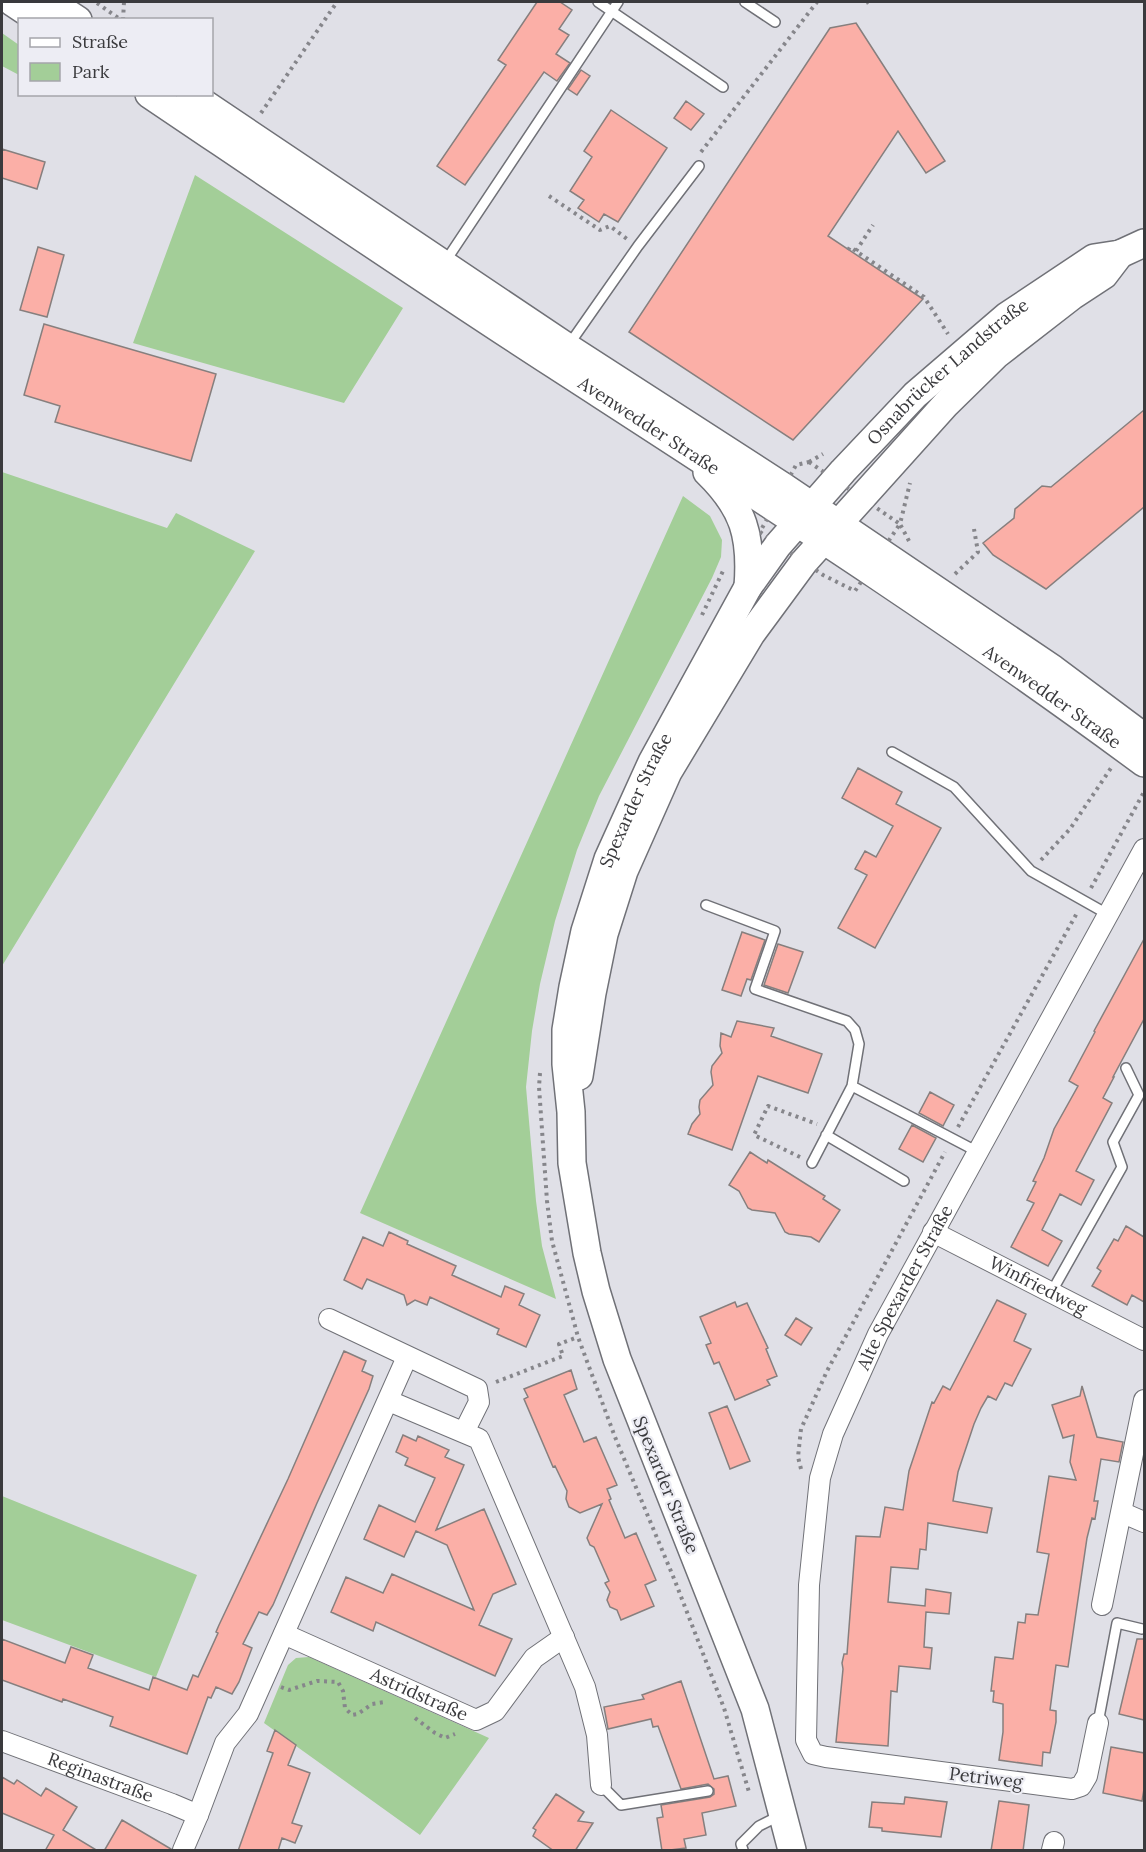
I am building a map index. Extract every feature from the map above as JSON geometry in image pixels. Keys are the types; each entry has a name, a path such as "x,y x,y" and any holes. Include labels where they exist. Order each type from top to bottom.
{"main road":[{"path":"35,8 79,12"},
{"name":"Avenwedder Straße","path":"152,96 437,273 804,514 1144,763"},
{"name":"Avenwedder Straße","path":"193,96 437,273"},
{"name":"Osnabrücker Landstraße","path":"804,514 915,395 1007,316 1094,258 1120,254 1144,243"},
{"name":"Osnabrücker Landstraße","path":"832,533 946,404 988,363 1072,296 1104,275 1120,254"},
{"name":"Avenwedder Straße","path":"562,356 680,446 804,514"},
{"path":"680,446 717,482 741,516 747,533 750,566 748,587"},
{"name":"Spexarder Straße","path":"792,1851 755,1709 645,1434 617,1359 596,1292 572,1163 572,1112 566,1064 566,1030 585,931 608,859 651,762 748,587 804,514"},
{"name":"Avenwedder Straße","path":"832,533 1053,669 1144,736"},
{"name":"Spexarder Straße","path":"572,1112 604,934 624,872 646,817 668,772 751,634 804,562 832,533"}],"street":[{"name":"Alte Spexarder Straße","path":"826,1757 813,1754 806,1740 809,1585 820,1478 833,1434 878,1334 1144,849"},
{"name":"Winfriedweg","path":"933,1232 1144,1340"},
{"path":"329,1320 477,1389 479,1402 464,1432"},
{"path":"183,1851 225,1743 248,1714 407,1357"},
{"path":"1102,1605 1123,1513 1144,1400"},
{"path":"389,1401 479,1439 585,1687 597,1735 601,1785"},
{"path":"1123,1513 1144,1522"},
{"name":"Astridstraße","path":"284,1634 476,1720 495,1711 534,1658 564,1637"},
{"name":"Petriweg","path":"826,1757 1072,1789 1081,1786 1087,1776 1098,1724"},
{"name":"Reginastraße","path":"2,1741 198,1815"}],"lane":[{"path":"598,2 723,87"},
{"path":"437,273 618,2"},
{"path":"745,2 776,22"},
{"path":"562,356 638,246 699,166"},
{"path":"892,752 954,787 1031,871 1109,915"},
{"path":"706,905 775,931 754,989 847,1021 855,1030 859,1044 852,1086 812,1163"},
{"path":"1051,1293 1122,1167 1113,1142 1139,1095 1126,1068"},
{"path":"852,1086 978,1152"},
{"path":"828,1132 904,1181"},
{"path":"1098,1724 1117,1623 1142,1629"},
{"path":"601,1785 621,1805 708,1791"},
{"path":"742,1851 741,1844 759,1826 784,1814"}],"path":[{"path":"122,18 124,2"},
{"path":"260,114 337,2"},
{"path":"699,166 698,155 817,2"},
{"path":"79,12 111,18"},
{"path":"549,196 600,230 610,226 638,246"},
{"path":"856,251 873,225"},
{"path":"848,250 850,247 924,297 949,335"},
{"path":"790,476 796,465 810,462 820,470"},
{"path":"881,511 900,524 890,539"},
{"path":"955,574 978,552 974,529"},
{"path":"696,625 718,584 724,566"},
{"path":"1031,871 1070,829 1115,763"},
{"path":"541,1064 539,1087 552,1241 578,1337 615,1437 724,1708 759,1826"},
{"path":"812,1163 754,1135 768,1106 828,1132"},
{"path":"477,1389 563,1356 559,1344 578,1337"},
{"path":"263,1680 289,1690 317,1681 338,1682 344,1691 345,1708 352,1714 357,1714 372,1704 385,1702 395,1706"},
{"path":"414,1716 445,1738 460,1730 468,1716"}],"green space":[{"path":"2,33 18,44 18,74 2,66"},
{"path":"195,175 403,308 344,403 133,343"},
{"path":"2,472 167,528 176,513 255,551 2,966"},
{"path":"683,496 710,516 722,540 721,557 599,796 577,850 555,921 532,1031 526,1087 536,1201 542,1246 556,1299 360,1213"},
{"path":"2,1496 197,1575 156,1677 2,1620"},
{"path":"309,1657 489,1738 420,1835 264,1723 288,1665 296,1658"}],"building":[{"path":"537,2 560,2 572,10 559,29 569,35 556,54 570,63 557,81 544,72 465,185 437,166 506,65 498,60"},
{"path":"856,23 945,161 926,173 898,131 828,236 923,299 793,440 629,332 830,28"},
{"path":"581,70 590,76 577,95 568,89"},
{"path":"686,101 704,114 691,130 674,118"},
{"path":"611,110 667,148 618,222 604,214 599,222 578,208 584,200 570,191 592,157 584,151"},
{"path":"2,149 45,162 37,189 2,178"},
{"path":"38,247 64,255 47,317 20,310"},
{"path":"44,324 216,374 191,461 55,422 60,406 24,395"},
{"path":"1144,410 1144,507 1046,589 993,555 983,543 1014,518 1015,509 1042,486 1051,487"},
{"path":"858,768 902,792 896,804 941,828 875,948 838,928 867,875 855,869 865,851 876,857 893,826 842,798"},
{"path":"742,932 765,940 751,980 747,979 741,996 722,990"},
{"path":"1144,939 1144,1019 1103,1098 1112,1103 1076,1171 1094,1180 1081,1205 1060,1194 1042,1230 1062,1241 1048,1266 1011,1247 1034,1203 1027,1200 1036,1182 1033,1181 1054,1129 1078,1086 1069,1081"},
{"path":"778,944 803,952 788,993 764,985"},
{"path":"737,1021 774,1028 771,1036 822,1054 808,1093 758,1076 732,1150 688,1134 700,1114 700,1100 713,1085 712,1066 722,1053 721,1033 731,1037"},
{"path":"930,1092 954,1105 943,1126 919,1113"},
{"path":"912,1125 936,1138 923,1162 899,1149"},
{"path":"750,1152 767,1163 768,1160 825,1196 823,1199 840,1210 819,1242 811,1237 785,1232 775,1213 748,1208 739,1191 729,1185"},
{"path":"1126,1226 1144,1237 1144,1302 1132,1295 1127,1305 1092,1286 1101,1271 1097,1268 1114,1239 1118,1241"},
{"path":"389,1232 408,1241 407,1244 456,1266 452,1275 501,1297 505,1286 524,1294 519,1305 540,1315 526,1347 497,1334 499,1329 430,1297 427,1305 415,1300 407,1305 404,1295 367,1279 362,1289 344,1280 363,1237 383,1246"},
{"path":"997,1300 1026,1314 1014,1341 1031,1349 1012,1386 1005,1383 996,1400 988,1396 974,1424 958,1472 953,1501 992,1508 987,1533 928,1523 926,1550 920,1549 918,1569 891,1567 888,1602 925,1606 926,1589 951,1593 949,1614 926,1612 924,1647 932,1648 930,1669 899,1666 897,1692 891,1691 888,1746 836,1742 842,1663 844,1654 847,1654 856,1536 880,1537 885,1507 903,1510 909,1471 932,1402 934,1403 943,1386 950,1390"},
{"path":"735,1302 737,1307 747,1303 768,1348 766,1349 777,1376 767,1380 770,1385 735,1400 719,1362 714,1364 706,1345 711,1343 700,1317"},
{"path":"796,1318 812,1328 801,1345 785,1335"},
{"path":"344,1351 366,1361 362,1371 373,1376 369,1389 273,1605 267,1615 259,1612 243,1644 252,1648 239,1682 232,1694 216,1687 211,1698 208,1697 187,1754 110,1726 113,1717 63,1699 62,1702 2,1680 2,1639 65,1663 71,1647 93,1655 88,1668 149,1690 153,1677 187,1690 193,1675 198,1677 218,1633 216,1632 219,1625 288,1479"},
{"path":"571,1370 577,1389 564,1395 584,1442 596,1437 617,1485 607,1489 611,1499 609,1500 625,1538 636,1533 656,1580 645,1585 654,1606 621,1620 617,1610 610,1607 607,1600 610,1592 605,1583 609,1581 594,1547 590,1545 587,1538 602,1504 580,1513 569,1507 566,1499 567,1491 555,1466 553,1467 524,1399 528,1397 524,1389"},
{"path":"1082,1386 1097,1437 1123,1442 1119,1462 1101,1459 1094,1501 1098,1501 1095,1519 1092,1518 1087,1538 1068,1667 1056,1665 1050,1710 1056,1711 1056,1722 1050,1753 1043,1752 1042,1766 999,1760 1003,1732 1003,1704 993,1702 994,1691 991,1691 995,1657 1013,1659 1018,1622 1025,1623 1026,1614 1038,1615 1049,1554 1037,1552 1049,1476 1076,1480 1070,1462 1074,1435 1063,1438 1052,1405 1080,1396"},
{"path":"727,1406 750,1461 730,1469 709,1413"},
{"path":"403,1435 416,1441 418,1436 449,1450 445,1457 464,1465 436,1530 484,1509 516,1584 493,1594 479,1625 512,1639 495,1676 376,1622 373,1631 331,1612 346,1577 383,1593 392,1574 474,1610 447,1545 416,1531 404,1557 364,1539 379,1505 415,1522 435,1478 405,1465 408,1458 396,1452"},
{"path":"1137,1639 1144,1639 1144,1720 1119,1714"},
{"path":"681,1681 714,1779 728,1776 736,1806 702,1813 706,1835 684,1839 686,1848 662,1851 657,1818 663,1817 661,1805 710,1797 714,1794 714,1789 708,1784 681,1789 658,1726 653,1727 651,1719 608,1729 604,1707 644,1699 642,1695"},
{"path":"275,1730 296,1745 288,1765 310,1773 292,1823 302,1826 295,1843 282,1838 278,1851 238,1851 273,1753 267,1751"},
{"path":"1111,1747 1144,1753 1142,1801 1103,1793"},
{"path":"2,1777 14,1784 17,1780 41,1796 46,1788 77,1807 63,1830 98,1851 45,1851 54,1835 2,1813"},
{"path":"556,1794 584,1812 578,1821 593,1823 575,1851 554,1851 533,1836 536,1830 533,1828"},
{"path":"905,1797 947,1802 941,1837 882,1831 882,1828 869,1827 872,1802 904,1804"},
{"path":"999,1801 1029,1805 1023,1851 991,1851"},
{"path":"122,1820 171,1849 171,1851 104,1851"}]}
